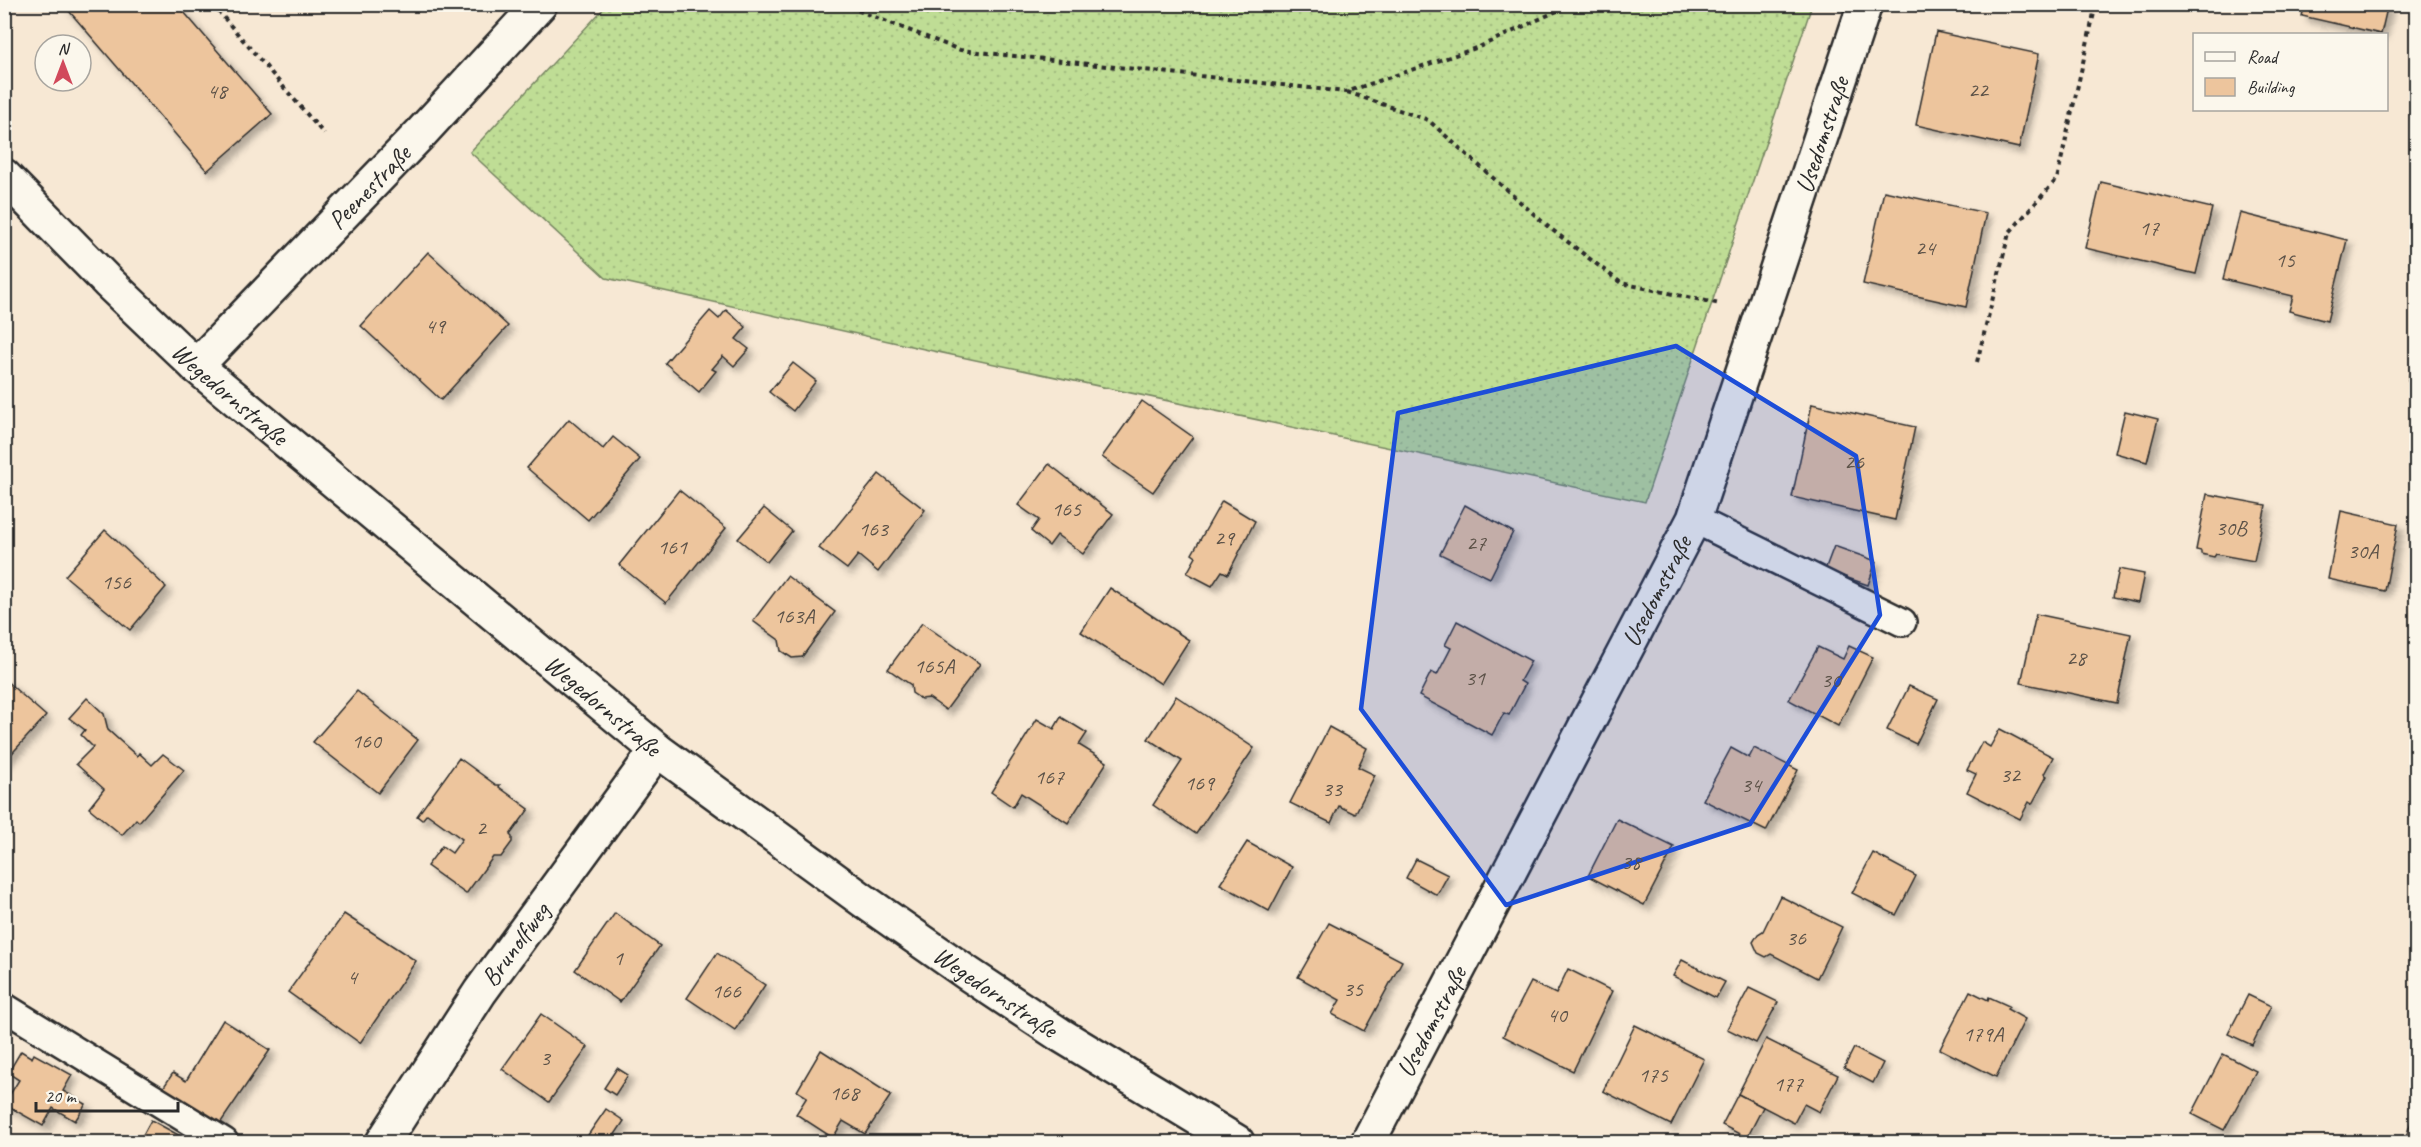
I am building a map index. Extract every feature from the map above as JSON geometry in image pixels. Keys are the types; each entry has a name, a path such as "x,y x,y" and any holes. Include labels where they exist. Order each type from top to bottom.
{"street":[{"name":"Peenestraße","path":"196,366 422,132 540,4"},
{"name":"Usedomstraße","path":"1368,1143 1694,519 1865,4"},
{"name":"Wegedornstraße","path":"4,163 14,185 108,282 196,366 657,750 967,973 1059,1034 1238,1143"},
{"name":"Brunolfweg","path":"383,1143 480,992 657,750"}],"lane":[{"path":"1694,519 1902,622"},
{"path":"4,1008 224,1143"}],"path":[{"path":"212,4 324,134"},
{"path":"841,4 960,50 1346,92 1428,120 1546,225 1621,283 1720,304"},
{"path":"1346,92 1479,47 1572,4"},
{"path":"1977,362 2009,233 2057,179 2096,4"}],"highlighted area":[{"path":"1676,346 1856,456 1880,615 1750,824 1506,905 1361,709 1398,413"}],"green space":[{"path":"607,5 1812,5 1645,502 933,351 606,278 470,152"}],"building":[{"path":"63,4 177,4 272,114 207,171 93,39 93,33 88,33"},
{"path":"2305,4 2388,4 2381,33 2302,16"},
{"path":"1936,32 2039,54 2019,148 1916,125"},
{"path":"2101,182 2212,208 2196,274 2085,248"},
{"path":"1884,191 1986,213 1966,307 1863,284"},
{"path":"2240,213 2347,240 2327,321 2289,311 2293,296 2223,279"},
{"path":"428,252 508,326 441,400 361,326"},
{"path":"726,310 746,327 736,339 749,349 734,366 723,356 712,369 716,371 699,392 665,363 710,311 719,319"},
{"path":"2416,341 2416,383 2408,381"},
{"path":"793,363 816,381 793,411 769,392"},
{"path":"1142,401 1193,437 1153,492 1102,457"},
{"path":"1812,404 1915,427 1895,520 1792,497"},
{"path":"2125,411 2158,419 2147,462 2115,453"},
{"path":"569,419 603,449 613,437 640,459 588,520 527,468"},
{"path":"1049,464 1113,514 1083,554 1057,535 1049,546 1031,531 1039,520 1018,505"},
{"path":"879,474 925,510 878,572 858,555 847,569 819,548"},
{"path":"679,490 726,528 666,603 619,565"},
{"path":"2207,494 2266,505 2254,561 2216,554 2214,557 2201,554 2201,551 2196,550"},
{"path":"1222,501 1255,521 1228,574 1222,571 1212,586 1187,573 1196,557 1192,554"},
{"path":"1465,505 1513,532 1490,578 1440,554"},
{"path":"764,508 792,531 767,562 738,539"},
{"path":"2341,511 2398,524 2385,591 2328,579"},
{"path":"105,530 166,587 130,630 65,576"},
{"path":"1834,546 1876,561 1868,585 1825,570"},
{"path":"2119,569 2144,574 2138,602 2113,597"},
{"path":"787,576 835,612 802,657 792,658 781,651 779,640 753,621"},
{"path":"1110,588 1189,640 1161,684 1081,632"},
{"path":"2036,614 2131,634 2117,703 2021,683"},
{"path":"1457,621 1531,661 1520,681 1525,684 1509,715 1504,713 1492,735 1419,696 1431,672 1437,675 1451,648 1445,645"},
{"path":"922,623 980,664 946,710 929,698 921,699 912,693 911,685 888,669"},
{"path":"1849,646 1873,657 1838,726 1789,700 1818,647 1843,659"},
{"path":"4,679 46,716 4,762"},
{"path":"1909,686 1938,699 1916,744 1887,730"},
{"path":"357,691 418,740 378,793 313,742"},
{"path":"1176,696 1254,748 1196,834 1153,805 1182,761 1148,739"},
{"path":"87,698 104,714 108,730 137,756 139,753 152,765 163,754 184,770 139,822 136,819 122,835 89,808 104,789 76,764 93,747 81,735 85,730 69,718"},
{"path":"1061,717 1087,733 1079,745 1107,762 1068,823 1021,793 1013,807 991,792 1037,719 1054,729"},
{"path":"1329,727 1367,748 1358,767 1375,775 1355,814 1339,806 1331,823 1290,803"},
{"path":"2000,729 2053,757 2044,774 2047,776 2032,804 2029,802 2020,819 1967,792 1976,774 1967,770 1982,742 1990,747"},
{"path":"1731,748 1749,758 1754,748 1798,770 1766,831 1703,800"},
{"path":"459,758 496,785 500,785 499,787 529,809 510,835 512,842 501,857 493,857 466,894 427,866 442,846 452,853 462,839 427,814 422,820 417,816"},
{"path":"1617,819 1674,847 1644,905 1588,876"},
{"path":"1247,842 1292,867 1269,911 1220,884"},
{"path":"1873,853 1916,876 1896,915 1852,893"},
{"path":"1416,859 1448,875 1437,895 1406,878"},
{"path":"1780,896 1842,927 1817,978 1771,954 1766,957 1758,953 1753,942 1763,931"},
{"path":"615,913 660,946 620,1002 575,970"},
{"path":"344,914 416,961 360,1043 288,992"},
{"path":"1329,923 1402,961 1364,1031 1332,1014 1340,1000 1298,977"},
{"path":"717,953 765,985 735,1030 687,998"},
{"path":"1682,960 1725,982 1716,998 1673,976"},
{"path":"1568,969 1612,991 1573,1071 1503,1036 1531,982 1556,994"},
{"path":"1749,988 1778,1002 1756,1043 1727,1029"},
{"path":"1970,991 1988,1000 1989,997 2009,1006 2007,1009 2025,1019 1996,1077 1940,1049"},
{"path":"2248,995 2271,1006 2252,1045 2228,1034"},
{"path":"541,1014 588,1047 549,1102 502,1069"},
{"path":"223,1020 270,1050 219,1125 163,1088 173,1073 186,1081"},
{"path":"1635,1025 1704,1059 1671,1125 1603,1091"},
{"path":"1766,1039 1838,1075 1819,1112 1804,1104 1794,1123 1738,1094"},
{"path":"1854,1048 1883,1063 1873,1083 1844,1068"},
{"path":"821,1050 891,1095 865,1134 843,1121 833,1138 796,1114 807,1097 797,1091"},
{"path":"21,1051 32,1058 34,1054 72,1075 63,1091 86,1104 75,1121 53,1108 43,1126 4,1104 19,1080 8,1073"},
{"path":"2223,1054 2256,1071 2224,1130 2192,1114"},
{"path":"617,1068 628,1075 615,1095 604,1088"},
{"path":"1738,1094 1763,1107 1747,1138 1722,1125"},
{"path":"2416,1108 2416,1142 2404,1142"},
{"path":"606,1109 624,1121 610,1142 600,1142 588,1135"},
{"path":"151,1120 191,1142 139,1142"}]}
